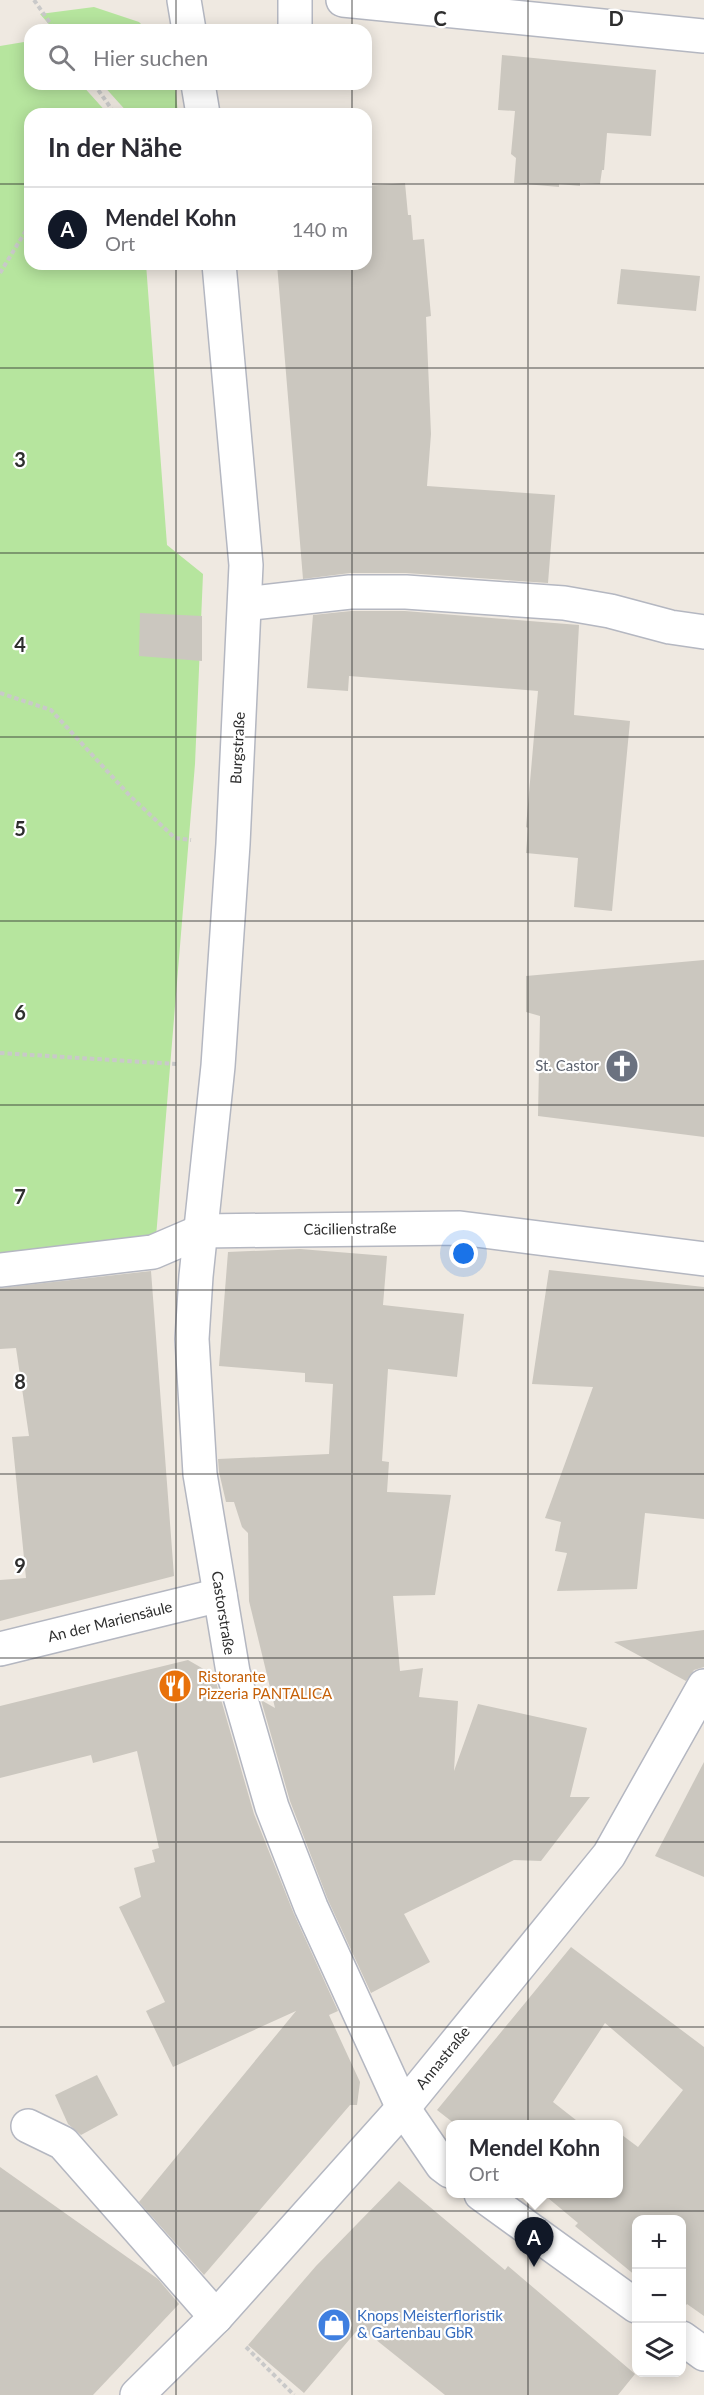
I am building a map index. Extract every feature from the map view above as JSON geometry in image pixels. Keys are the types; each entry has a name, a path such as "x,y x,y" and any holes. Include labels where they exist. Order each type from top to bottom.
{"street":[{"path":"184,0 188,24"},
{"path":"295,0 295,24"},
{"path":"343,0 704,36"},
{"path":"199,90 202,108"},
{"name":"Burgstraße","path":"201,1231 218,1066 233,844 246,565 220,270"},
{"path":"244,604 320,595 406,591 564,603 610,611 670,627 704,632"},
{"name":"Cäcilienstraße","path":"0,1270 153,1252 201,1231 460,1228 704,1260"},
{"name":"Castorstraße","path":"201,1231 192,1339 195,1408 200,1473 233,1672 272,1807 311,1907 403,2108 442,2166 446,2168"},
{"name":"An der Mariensäule","path":"0,1649 220,1595"},
{"name":"Annastraße","path":"137,2395 216,2317 403,2108 609,1855 704,1686"},
{"path":"28,2126 63,2143 216,2317"},
{"path":"488,2198 632,2303"},
{"path":"686,2341 704,2354"}],"path":[{"path":"34,0 51,24"},
{"path":"98,90 111,108"},
{"path":"0,273 24,234"},
{"path":"0,693 51,710 130,796 175,838 233,844"},
{"path":"0,1053 218,1066"},
{"path":"216,2317 294,2395"}],"green space":[{"path":"94,7 141,24 49,24 40,14"},
{"path":"24,42 24,90 86,90 103,108 24,108 24,270 146,270 167,545 203,574 195,764 156,1237 0,1255 0,46"},
{"path":"107,90 176,90 177,108 124,108"}],"building":[{"path":"502,55 656,70 651,136 607,133 604,170 602,170 600,184 580,183 580,186 559,184 559,187 514,183 516,158 511,154 515,111 498,110"},
{"path":"405,183 413,240 424,239 431,316 426,317 431,434 427,486 555,495 548,583 406,573 350,573 303,579 277,270 372,270 372,186"},
{"path":"621,269 700,276 696,311 617,304"},
{"path":"351,611 405,611 579,625 574,715 630,721 612,911 574,907 578,858 526,853 528,828 526,827 538,691 349,676 348,691 307,688 313,615"},
{"path":"140,613 202,616 202,661 139,656"},
{"name":"St. Castor","path":"704,960 704,1137 538,1116 540,1016 526,1012 526,976"},
{"path":"300,1249 387,1256 383,1305 464,1314 457,1377 388,1369 382,1461 389,1462 387,1492 451,1495 435,1595 393,1596 400,1671 423,1668 419,1697 458,1701 454,1771 478,1704 587,1728 570,1797 590,1797 541,1861 514,1860 404,1914 430,1962 371,1993 328,1900 290,1801 261,1700 275,1708 249,1601 248,1533 242,1527 234,1502 226,1502 219,1472 218,1459 329,1454 333,1384 305,1382 305,1373 219,1366 228,1252"},
{"path":"549,1270 704,1287 704,1519 645,1513 637,1589 557,1591 567,1553 555,1551 561,1522 545,1518 593,1387 532,1384"},
{"path":"151,1271 174,1576 0,1621 0,1580 26,1578 12,1437 29,1436 16,1348 0,1349 0,1288"},
{"path":"704,1630 704,1667 694,1670 686,1681 614,1642"},
{"path":"188,1660 214,1675 254,1814 294,1914 338,2011 329,2015 360,2082 357,2105 350,2105 204,2275 139,2202 296,2011 173,2067 146,2011 165,2002 119,1907 141,1897 134,1868 155,1862 152,1850 159,1848 137,1751 93,1763 91,1755 0,1778 0,1706"},
{"path":"704,1762 704,1877 655,1856"},
{"path":"571,1947 704,2047 704,2316 686,2305 686,2215 632,2215 632,2273 575,2226 578,2223 548,2198 623,2198 623,2136 638,2147 683,2090 605,2023 553,2102 576,2120 450,2120 437,2110"},
{"path":"97,2075 118,2115 81,2135 68,2124 55,2095"},
{"path":"0,2167 158,2279 179,2304 93,2395 0,2395"},
{"path":"399,2181 505,2270 508,2266 632,2371 633,2377 618,2395 445,2395 360,2327 304,2393 248,2345 316,2266"}],"place":[{"name":"St. Castor","path":"622,1066"},
{"name":"Ristorante Pizzeria PANTALICA","path":"175,1686"},
{"name":"Mendel Kohn","path":"534,2267"},
{"name":"Knops Meisterfloristik & Gartenbau GbR","path":"334,2325"}]}
